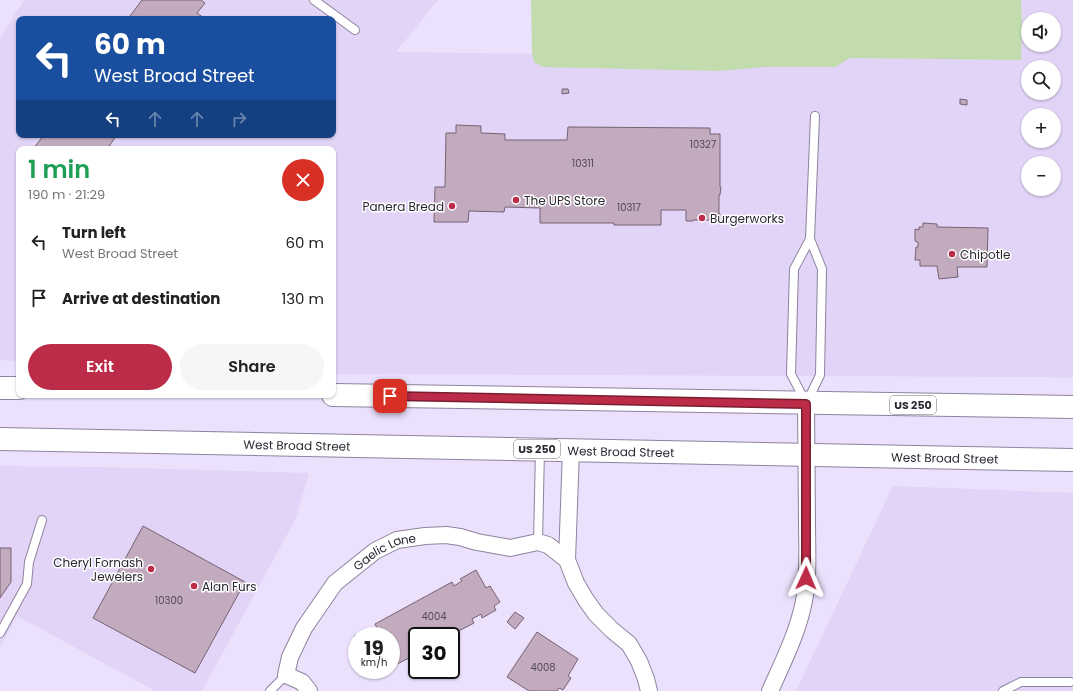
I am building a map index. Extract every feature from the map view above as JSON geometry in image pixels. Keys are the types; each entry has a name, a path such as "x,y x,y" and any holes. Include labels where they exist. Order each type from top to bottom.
{"main road":[{"path":"0,388 16,388"},
{"name":"US 250","path":"336,395 806,404 1073,407"},
{"name":"West Broad Street","path":"0,439 1073,460"}],"street":[{"path":"770,691 788,651 801,615 804,599 807,562 806,404"},
{"path":"571,450 567,560 576,583 586,600 612,630 629,644 639,661 646,678 649,691"},
{"name":"Gaelic Lane","path":"286,675 290,657 304,628 335,583 375,551 397,540 425,536 453,536 510,548 538,542"},
{"path":"538,542 548,544 567,560"},
{"path":"286,675 302,682 309,691"}],"lane":[{"path":"314,0 336,16"},
{"path":"336,16 355,30"},
{"path":"806,404 820,375 822,268 810,239 815,116"},
{"path":"806,404 791,374 794,269 810,239"},
{"path":"538,542 540,449"},
{"path":"0,633 27,584 29,562 42,520"},
{"path":"270,691 286,675"},
{"path":"1003,691 1022,682 1070,682"}],"shaded area":[{"path":"24,0 438,0 396,52 1020,60 1021,40 1021,52 1061,52 1061,12 1022,12 1021,0 1073,0 1073,378 336,374 336,146 16,146 16,361 0,360 0,38"},
{"path":"0,466 99,467 309,473 296,518 202,691 155,691 17,616 0,647"},
{"path":"893,486 1073,493 1073,691 796,691"}],"green space":[{"path":"531,0 1021,0 1021,60 850,58 835,67 764,67 719,71 543,67 534,62 532,53"}],"building":[{"path":"142,0 201,0 205,3 197,13 201,16 130,16"},
{"path":"562,89 568,89 569,93 562,94"},
{"path":"960,99 967,100 967,105 960,104"},
{"path":"456,125 481,126 481,133 505,134 505,140 567,140 568,127 710,128 710,134 720,134 720,222 716,222 716,220 686,221 686,210 661,210 661,225 614,225 614,223 540,223 540,208 505,207 504,212 469,211 468,222 434,222 435,187 445,187 446,133 456,133"},
{"path":"42,138 115,138 109,146 35,146"},
{"name":"Chipotle","path":"923,223 937,224 937,227 988,228 987,267 957,267 958,277 939,279 937,266 920,266 920,260 915,260 918,242 915,241 915,229 919,230 919,227 923,227"},
{"path":"143,526 245,582 195,673 93,618"},
{"path":"0,548 11,548 11,582 0,598"},
{"path":"476,570 486,588 490,586 500,602 494,606 496,610 482,618 481,614 472,619 474,623 460,630 460,627 408,627 408,658 400,662 400,627 376,627 375,624 452,582 454,586 462,581 460,579"},
{"path":"515,612 524,618 515,629 507,622"},
{"path":"537,632 578,659 568,676 571,678 563,690 559,688 557,691 529,691 507,677"}],"place":[{"name":"The UPS Store","path":"516,200"},
{"name":"Panera Bread","path":"452,206"},
{"name":"Burgerworks","path":"702,218"},
{"name":"Chipotle","path":"952,254"},
{"name":"Cheryl Fornash Jewelers","path":"151,569"},
{"name":"Alan Furs","path":"194,586"}],"route":[{"path":"390,396 806,404 806,578"}]}
